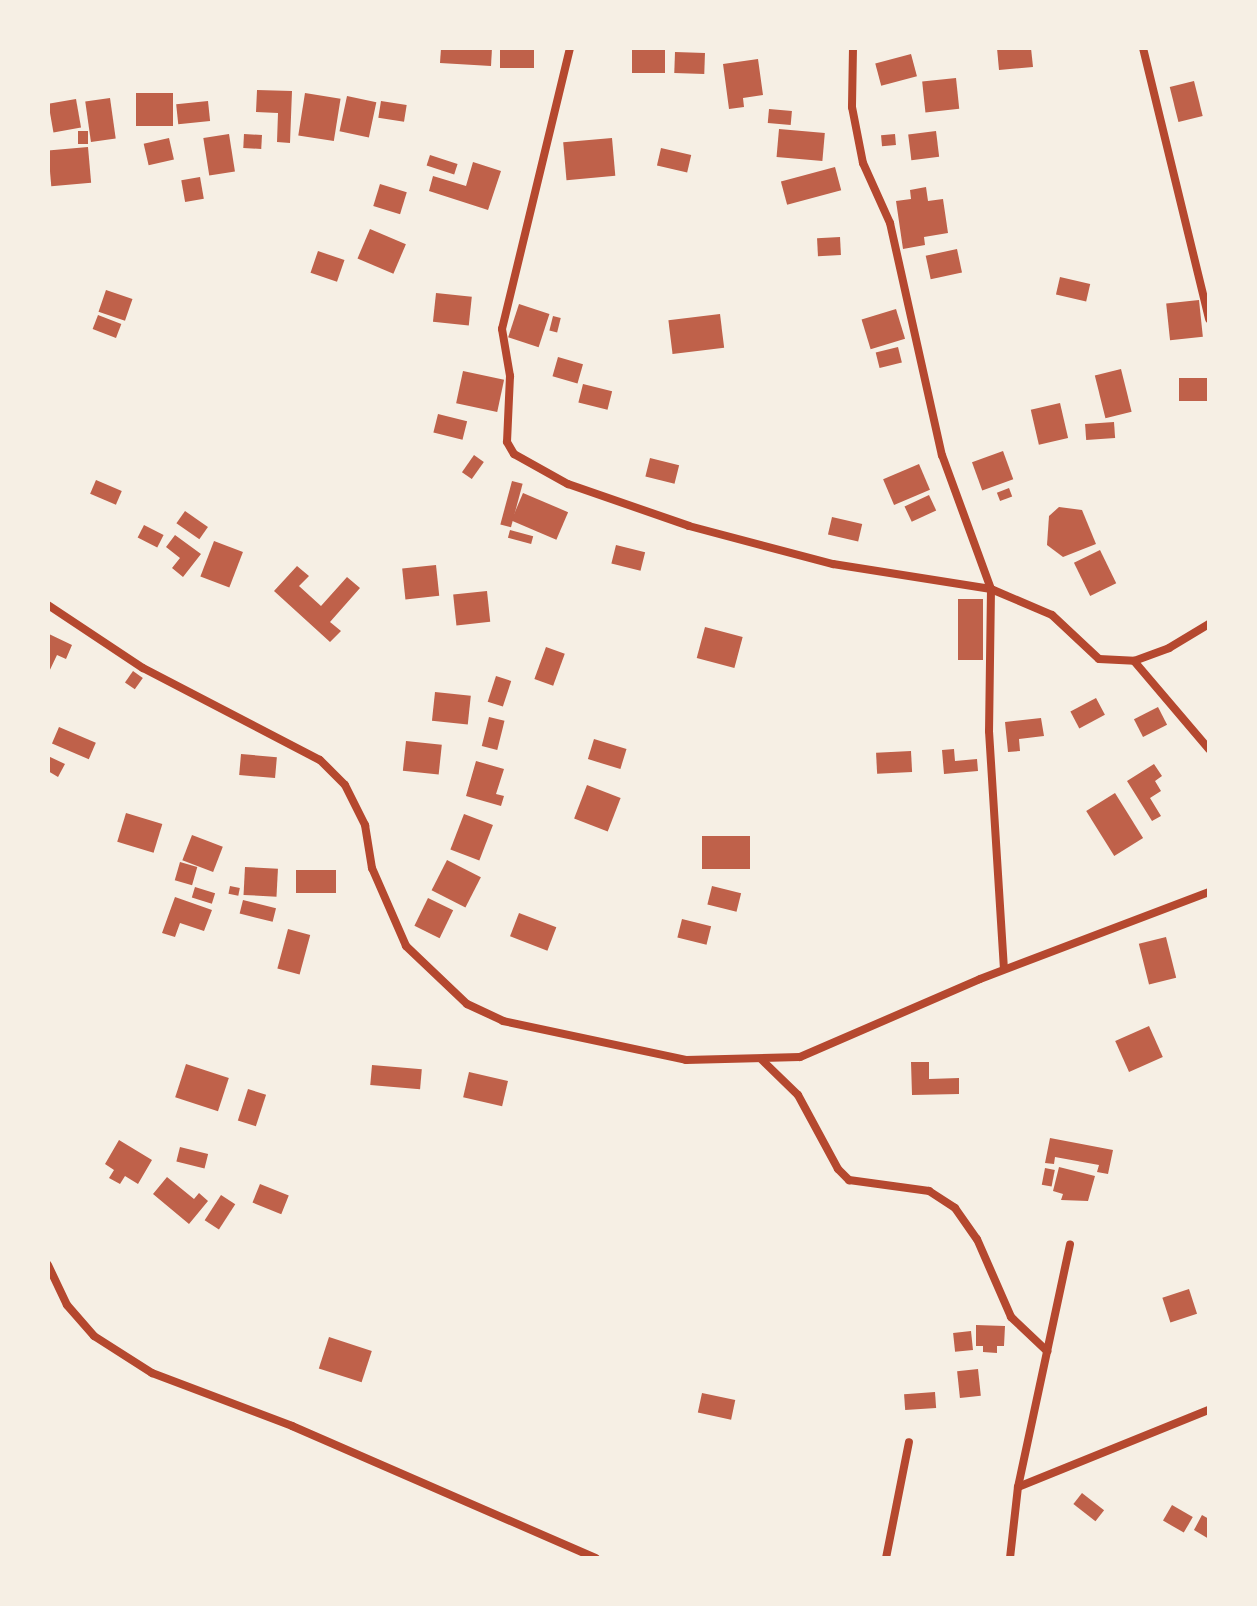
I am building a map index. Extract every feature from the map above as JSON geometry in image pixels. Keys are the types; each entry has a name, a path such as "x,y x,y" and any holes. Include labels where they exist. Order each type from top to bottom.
{"street":[{"path":"570,48 502,329 510,376 507,442 514,454 568,484 689,526 833,564 991,589 1052,615 1099,659 1134,661 1169,648 1209,624"},
{"path":"853,48 852,107 863,163 890,223 942,455 991,589 989,731 1004,969"},
{"path":"1143,48 1209,319"},
{"path":"48,605 143,668 282,736 345,785 365,825 372,868 406,946 467,1004 503,1021 686,1060 800,1057 1004,969 1209,892"},
{"path":"1134,661 1209,749"},
{"path":"762,1060 798,1095 838,1169 849,1180 929,1191 955,1208 977,1239 1011,1317 1047,1351"},
{"path":"1010,1558 1018,1487 1070,1245"},
{"path":"48,1265 67,1305 94,1336 152,1373 292,1426 595,1558"},
{"path":"1018,1487 1209,1410"},
{"path":"886,1558 909,1442"}],"building":[{"path":"441,48 492,48 491,66 440,63"},
{"path":"500,48 534,48 534,68 500,68"},
{"path":"632,48 665,48 665,73 632,73"},
{"path":"997,48 1031,48 1033,67 999,70"},
{"path":"675,52 705,53 704,74 674,73"},
{"path":"911,54 917,76 881,86 875,64"},
{"path":"758,59 763,95 743,98 744,107 729,109 723,64"},
{"path":"956,78 959,109 925,112 922,82"},
{"path":"1194,81 1203,116 1178,122 1170,87"},
{"path":"257,90 292,91 290,143 277,142 278,113 256,112"},
{"path":"136,93 173,93 173,126 136,126"},
{"path":"305,93 341,99 334,141 298,135"},
{"path":"347,96 376,102 369,137 340,131"},
{"path":"110,98 116,139 91,142 85,101"},
{"path":"76,99 81,128 53,132 48,104"},
{"path":"208,101 210,121 178,124 176,104"},
{"path":"381,101 407,105 404,122 378,118"},
{"path":"769,109 792,111 791,125 768,123"},
{"path":"779,129 825,133 822,161 777,157"},
{"path":"78,131 88,131 88,144 78,144"},
{"path":"936,131 939,157 911,160 908,134"},
{"path":"229,134 235,172 209,176 203,138"},
{"path":"244,134 262,135 261,149 243,148"},
{"path":"895,134 896,145 882,146 881,135"},
{"path":"169,138 174,159 149,165 144,144"},
{"path":"612,138 615,176 566,180 563,142"},
{"path":"88,147 91,183 51,186 48,150"},
{"path":"661,148 691,155 687,173 657,166"},
{"path":"430,155 458,164 454,174 427,165"},
{"path":"473,162 501,171 488,210 429,191 433,176 466,186"},
{"path":"835,167 841,190 787,205 781,181"},
{"path":"200,177 204,199 185,202 181,180"},
{"path":"380,184 407,192 400,214 373,206"},
{"path":"926,187 928,201 943,199 948,233 924,237 925,245 903,249 896,201 911,199 910,190"},
{"path":"370,229 406,244 393,274 357,258"},
{"path":"840,237 841,255 818,256 817,238"},
{"path":"957,249 962,272 931,279 926,256"},
{"path":"318,251 344,260 337,282 311,273"},
{"path":"1060,277 1090,284 1086,302 1056,295"},
{"path":"106,290 132,299 125,321 99,312"},
{"path":"436,293 472,297 469,326 433,322"},
{"path":"1199,300 1203,337 1170,340 1166,303"},
{"path":"519,304 549,314 539,347 508,337"},
{"path":"896,309 905,339 871,349 862,320"},
{"path":"720,314 724,348 673,354 668,320"},
{"path":"98,315 121,324 116,338 93,329"},
{"path":"553,316 561,318 557,332 549,331"},
{"path":"898,347 902,363 880,368 876,353"},
{"path":"558,357 583,364 577,383 552,376"},
{"path":"1121,369 1132,412 1105,418 1095,376"},
{"path":"463,371 504,380 497,412 456,403"},
{"path":"1179,378 1209,378 1209,401 1179,401"},
{"path":"583,384 612,391 608,410 578,402"},
{"path":"1060,403 1068,438 1039,445 1031,410"},
{"path":"438,414 467,421 463,440 433,432"},
{"path":"1114,422 1115,438 1086,440 1085,424"},
{"path":"1003,451 1013,479 982,490 972,462"},
{"path":"474,455 484,462 472,479 462,472"},
{"path":"650,458 679,465 675,484 645,476"},
{"path":"919,464 930,490 894,505 883,479"},
{"path":"96,480 122,491 116,505 90,494"},
{"path":"512,481 523,484 511,527 500,524"},
{"path":"1009,488 1012,496 1000,501 997,493"},
{"path":"523,493 568,512 556,540 511,521"},
{"path":"929,495 936,510 912,522 905,506"},
{"path":"1059,507 1082,510 1096,544 1063,557 1047,545 1049,516"},
{"path":"185,511 208,527 199,539 176,523"},
{"path":"832,517 862,524 858,542 828,535"},
{"path":"144,525 164,535 157,547 138,537"},
{"path":"510,530 533,536 531,544 508,538"},
{"path":"175,535 201,554 183,577 172,568 180,558 166,547"},
{"path":"214,541 243,552 229,588 200,576"},
{"path":"616,545 645,552 641,571 611,563"},
{"path":"1100,550 1116,583 1090,596 1074,563"},
{"path":"436,565 439,596 405,599 402,569"},
{"path":"297,566 309,576 299,586 321,606 347,577 360,588 330,622 341,631 330,642 274,591"},
{"path":"487,591 490,622 456,625 453,595"},
{"path":"958,599 983,599 983,660 958,660"},
{"path":"705,627 743,637 734,668 697,658"},
{"path":"49,634 72,645 66,659 57,655 48,674"},
{"path":"546,647 565,654 553,686 534,679"},
{"path":"133,671 143,678 135,689 125,682"},
{"path":"496,676 511,681 503,707 488,702"},
{"path":"435,692 471,696 468,725 432,721"},
{"path":"1096,698 1105,715 1079,728 1070,712"},
{"path":"1158,707 1167,725 1143,737 1134,719"},
{"path":"489,717 505,721 497,750 482,746"},
{"path":"1041,718 1044,736 1019,739 1020,751 1008,752 1005,722"},
{"path":"59,727 96,743 89,759 52,744"},
{"path":"594,739 627,749 620,769 588,759"},
{"path":"406,741 442,745 439,775 403,771"},
{"path":"954,749 955,761 977,759 978,771 944,774 942,750"},
{"path":"911,751 912,772 877,774 876,753"},
{"path":"241,754 277,757 275,778 239,775"},
{"path":"48,756 65,764 58,777 48,771"},
{"path":"476,761 504,769 496,794 504,796 501,806 466,796"},
{"path":"1154,764 1162,776 1155,781 1161,791 1150,798 1161,816 1152,821 1127,781"},
{"path":"587,785 621,798 608,832 574,819"},
{"path":"1115,793 1143,838 1114,856 1086,811"},
{"path":"126,813 162,824 154,853 117,842"},
{"path":"464,814 493,825 479,861 450,849"},
{"path":"192,835 223,847 213,872 182,860"},
{"path":"702,836 750,836 750,869 702,869"},
{"path":"447,860 481,877 465,908 432,890"},
{"path":"180,862 197,867 192,885 175,880"},
{"path":"245,867 278,869 276,897 244,895"},
{"path":"296,870 336,870 336,893 296,893"},
{"path":"230,886 240,888 238,896 228,894"},
{"path":"712,886 741,893 737,912 707,904"},
{"path":"195,887 215,893 212,904 192,898"},
{"path":"175,897 212,910 204,931 180,923 175,937 162,933"},
{"path":"428,898 453,910 440,938 414,926"},
{"path":"243,900 276,908 273,922 240,914"},
{"path":"519,913 556,927 547,951 510,936"},
{"path":"682,919 711,926 707,945 677,937"},
{"path":"288,929 310,935 300,975 277,969"},
{"path":"1166,937 1176,978 1149,985 1139,944"},
{"path":"1149,1026 1163,1057 1129,1072 1115,1041"},
{"path":"911,1062 929,1062 929,1079 959,1078 959,1094 912,1095"},
{"path":"186,1064 229,1078 218,1111 175,1097"},
{"path":"372,1065 422,1069 420,1089 370,1085"},
{"path":"469,1072 508,1081 502,1106 463,1097"},
{"path":"248,1089 266,1095 256,1126 238,1120"},
{"path":"1050,1138 1113,1150 1108,1174 1097,1172 1099,1165 1055,1157 1054,1164 1045,1163"},
{"path":"119,1140 152,1160 138,1184 125,1176 120,1184 109,1178 114,1170 105,1164"},
{"path":"180,1147 208,1154 205,1169 176,1162"},
{"path":"1059,1167 1095,1176 1088,1201 1061,1200 1063,1194 1053,1191"},
{"path":"1045,1168 1055,1170 1052,1187 1042,1185"},
{"path":"167,1177 194,1199 199,1193 208,1201 189,1224 153,1194"},
{"path":"260,1184 289,1196 281,1214 253,1203"},
{"path":"221,1195 235,1204 219,1229 205,1220"},
{"path":"1189,1289 1197,1314 1170,1322 1162,1298"},
{"path":"976,1325 1005,1326 1004,1346 997,1346 997,1353 983,1352 983,1346 976,1346"},
{"path":"971,1331 973,1350 955,1352 953,1333"},
{"path":"329,1337 372,1351 362,1382 319,1368"},
{"path":"978,1369 981,1396 960,1398 957,1371"},
{"path":"935,1392 936,1408 905,1410 904,1394"},
{"path":"702,1393 735,1400 731,1420 698,1413"},
{"path":"1082,1493 1104,1510 1095,1521 1073,1504"},
{"path":"1172,1505 1193,1517 1184,1533 1163,1521"},
{"path":"1202,1515 1209,1519 1209,1539 1194,1530"}]}
